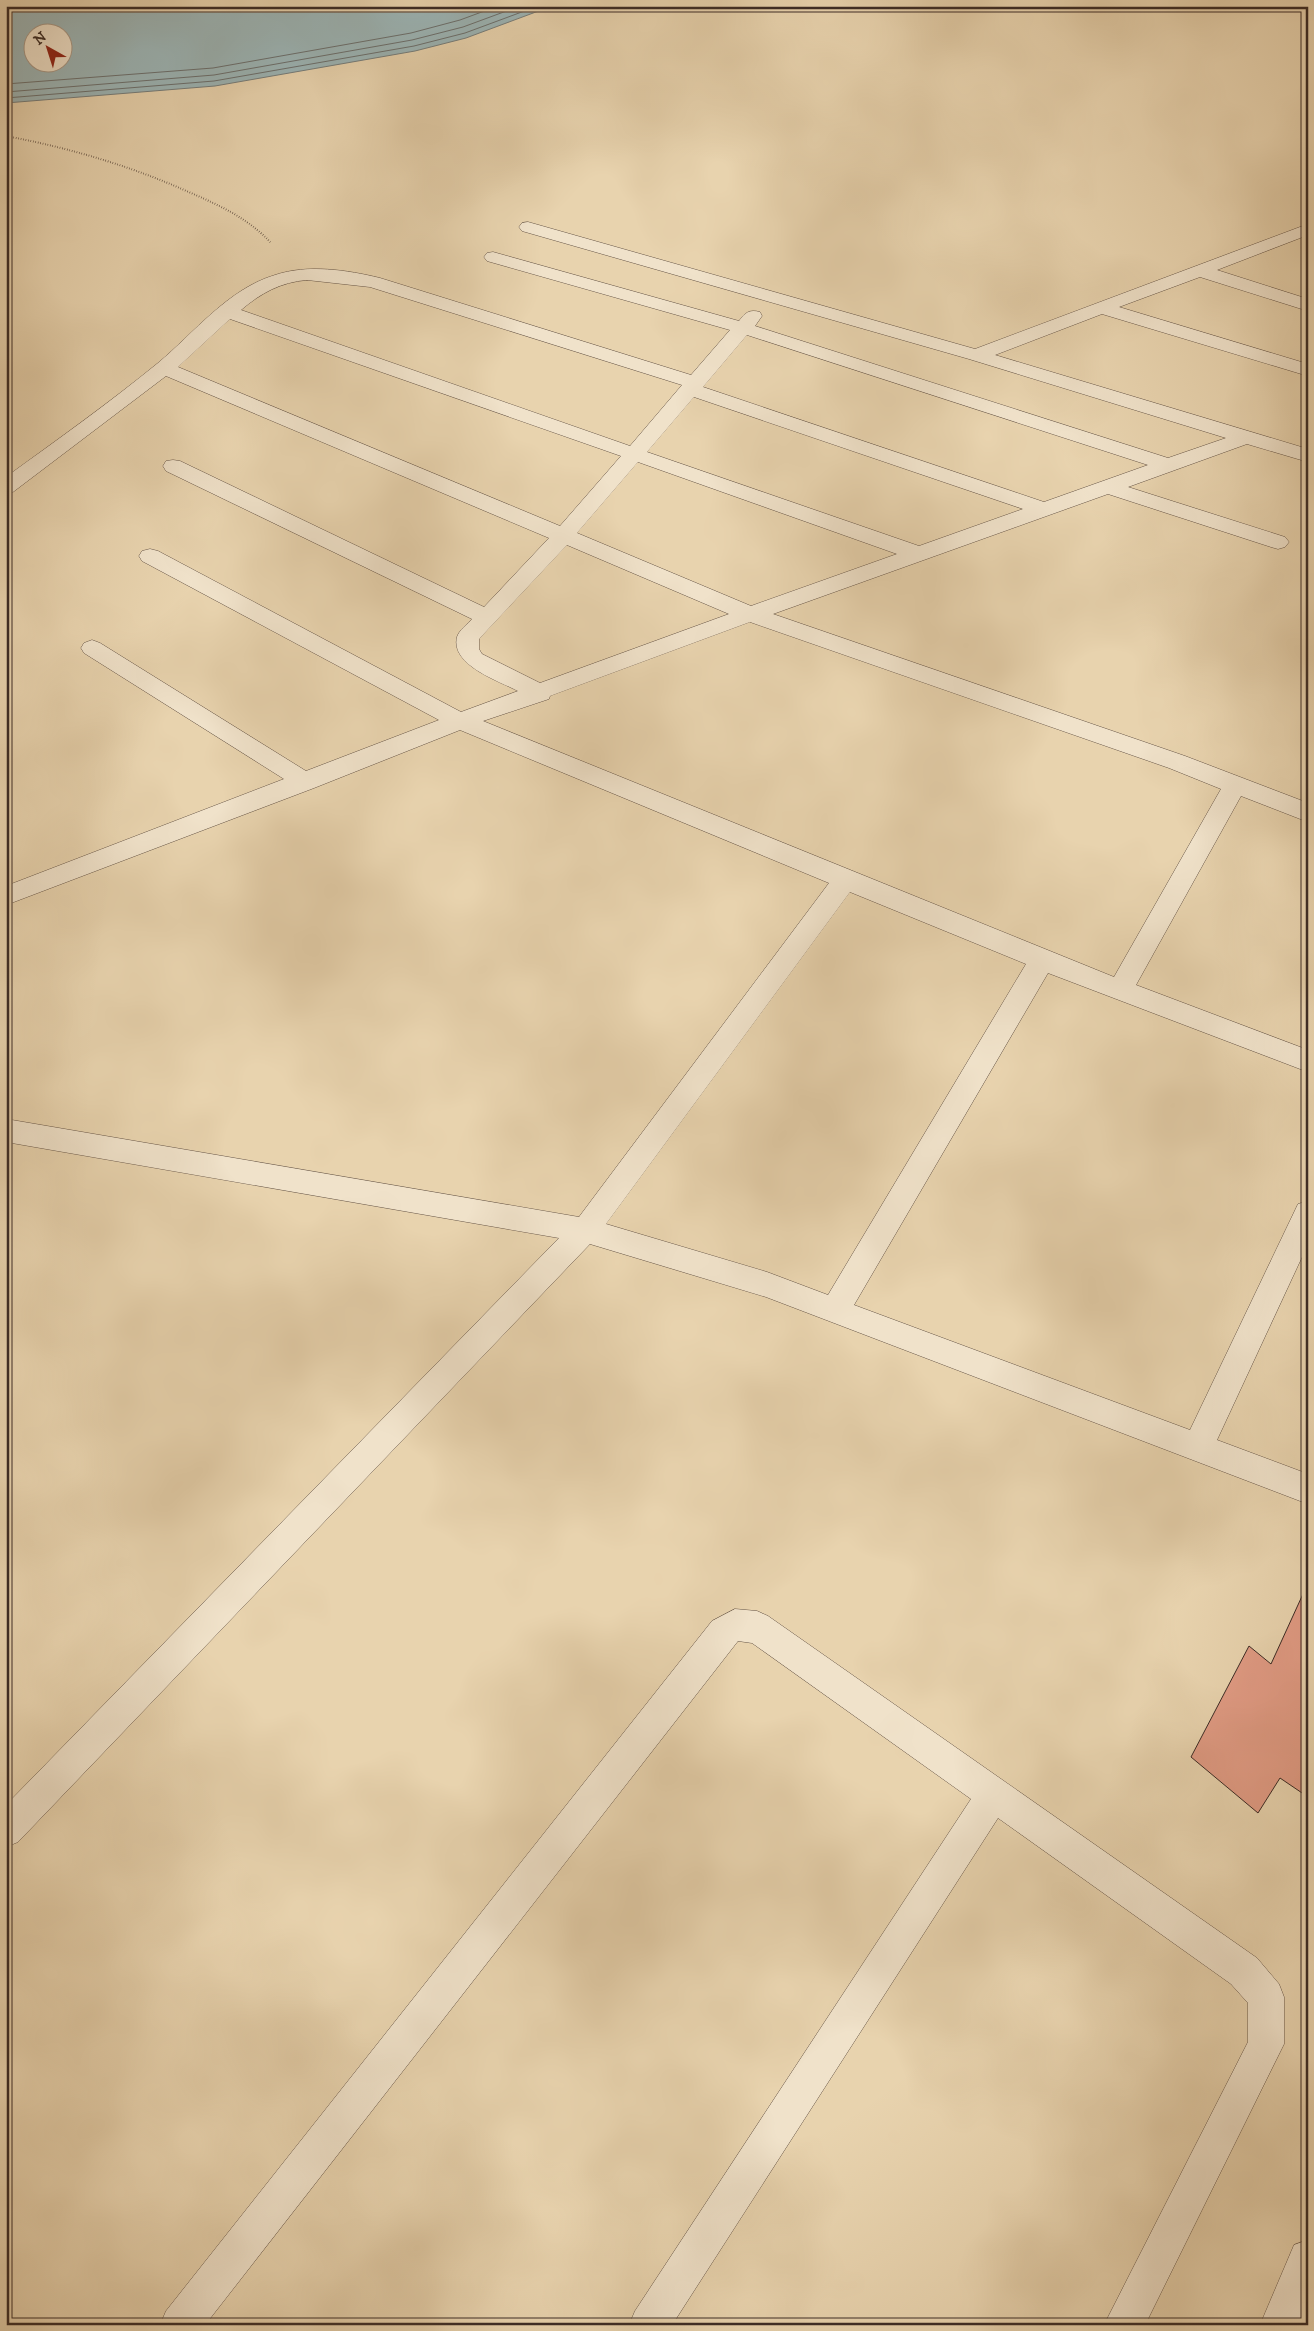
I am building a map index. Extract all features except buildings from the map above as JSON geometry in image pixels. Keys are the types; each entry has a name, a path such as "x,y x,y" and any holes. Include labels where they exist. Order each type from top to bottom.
{"street":[{"path":"528,227 976,355 1308,456"},
{"path":"976,355 1303,235"},
{"path":"493,257 743,328 1168,465"},
{"path":"1201,271 1308,305"},
{"path":"6,487 164,368 245,298 269,283 289,277 322,274 373,282 693,386 1044,510"},
{"path":"541,693 474,658 468,650 468,638 563,536 770,296"},
{"path":"1102,308 1308,370"},
{"path":"229,312 919,554"},
{"path":"164,368 750,614 1177,762 1308,813"},
{"path":"12,888 306,782 460,721 541,693 750,614 1247,437"},
{"path":"173,466 487,617"},
{"path":"1108,487 1278,542"},
{"path":"150,556 460,721 1042,960 1308,1061"},
{"path":"92,648 306,782"},
{"path":"1120,989 1235,785"},
{"path":"6,1830 586,1230 846,880"},
{"path":"834,1310 1042,960"},
{"path":"6,1130 586,1230 767,1285 1308,1489"},
{"path":"1198,1447 1308,1213"},
{"path":"180,2325 723,1632 735,1625 756,1627 1244,1971 1266,1997 1266,2044 1124,2325"},
{"path":"649,2325 994,1794"},
{"path":"1280,2325 1308,2259"}],"path":[{"path":"6,136 70,148 120,164 236,213 267,237 289,277"}],"water":[{"path":"6,6 552,6 466,38 415,51 215,86 6,103"}]}
